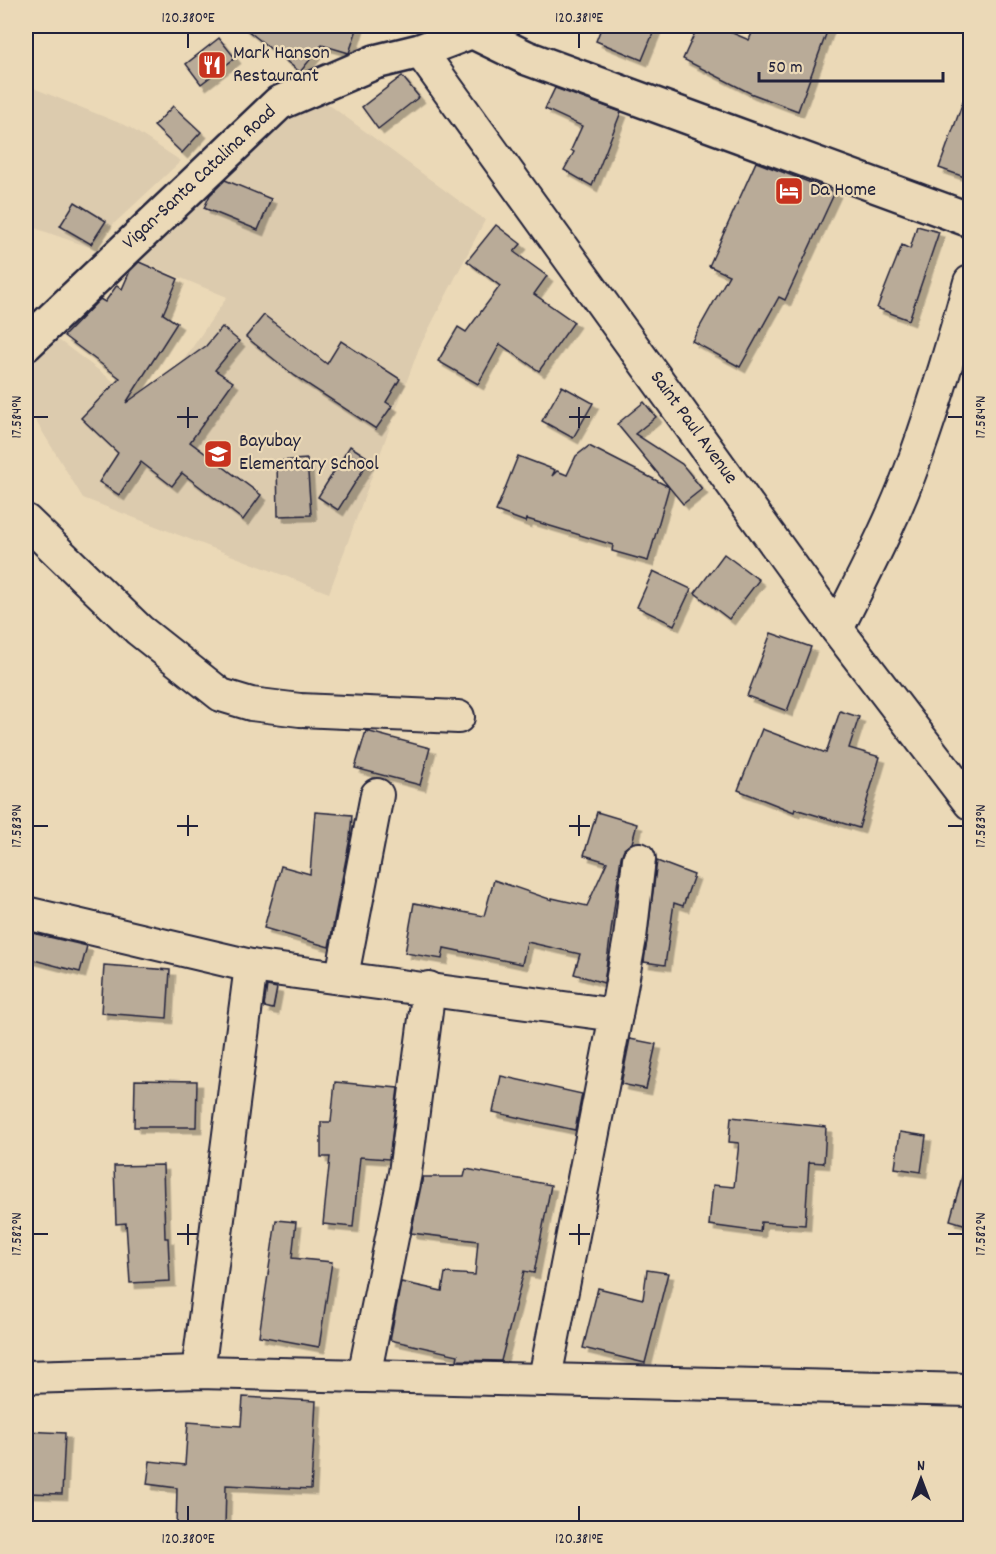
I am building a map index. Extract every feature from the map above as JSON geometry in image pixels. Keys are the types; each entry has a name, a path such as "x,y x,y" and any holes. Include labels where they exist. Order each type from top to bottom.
{"main road":[{"name":"Vigan-Santa Catalina Road","path":"26,344 279,103 375,62 420,51 465,29"},
{"path":"465,29 526,58 970,220"}],"street":[{"name":"Saint Paul Avenue","path":"420,51 837,629 970,803"},
{"path":"837,629 884,536 909,475 970,282"},
{"path":"26,521 139,630 221,695 251,704 300,710 458,717"},
{"path":"342,976 377,795"},
{"path":"544,1378 616,1015 630,938 639,859"},
{"path":"26,913 251,966 342,976 616,1015"},
{"path":"198,1372 251,966"},
{"path":"364,1376 405,1173 429,988"},
{"path":"26,1377 198,1372 544,1378 970,1390"}],"shaded area":[{"path":"26,85 129,127 181,161 89,247 26,225"},
{"path":"320,98 485,220 419,348 329,593 83,498 26,405 26,356 48,332 150,409 227,297 128,256 245,147"}],"building":[{"path":"242,26 358,26 349,53 322,45 300,72"},
{"path":"602,26 656,26 642,60 596,41"},
{"path":"698,26 716,26 749,40 755,26 829,26 798,111 750,93 683,59"},
{"path":"219,38 235,58 201,84 186,64"},
{"path":"402,76 419,97 378,129 362,107"},
{"path":"555,88 621,112 592,186 564,170 574,152 571,150 582,126 545,109"},
{"path":"968,88 970,88 970,179 939,168"},
{"path":"173,106 201,132 182,153 154,126"},
{"path":"756,162 835,192 785,300 779,297 740,367 692,341 729,275 709,266"},
{"path":"225,180 271,199 258,230 204,208 210,195"},
{"path":"75,202 106,221 91,244 60,226"},
{"path":"496,225 521,244 514,252 547,276 534,294 574,322 539,371 500,344 478,384 438,361 458,327 466,332 500,286 467,261"},
{"path":"917,226 939,232 909,320 877,308 902,245 910,249"},
{"path":"139,262 178,279 163,314 177,323 126,403 206,346 222,327 239,341 215,370 233,382 190,442 261,495 243,520 182,473 172,486 141,462 119,495 99,482 118,453 81,418 120,378 64,336 100,299 105,302 117,285 122,289 130,271"},
{"path":"264,315 327,364 341,341 400,379 386,402 392,406 376,429 295,376 246,337"},
{"path":"562,386 593,403 573,438 542,421"},
{"path":"644,402 656,417 635,434 682,464 702,489 683,504 617,424"},
{"path":"350,446 370,459 338,510 318,497"},
{"path":"589,446 669,487 648,561 612,551 613,545 527,519 526,522 496,511 518,456 555,470 552,476 557,471 567,475 576,456"},
{"path":"307,459 311,515 278,516 277,461"},
{"path":"724,554 759,580 729,619 695,593"},
{"path":"653,571 691,589 674,625 637,607"},
{"path":"771,633 811,647 787,711 747,696"},
{"path":"840,711 859,717 849,748 880,757 859,828 795,809 794,812 738,790 762,729 826,753"},
{"path":"366,731 430,748 420,785 355,768"},
{"path":"315,812 352,815 350,838 329,947 264,928 281,866 310,874"},
{"path":"597,812 637,824 632,843 624,849 621,857 604,983 574,974 580,954 527,942 522,964 444,948 442,959 405,953 414,903 484,916 494,880 552,900 552,898 587,906 607,862 584,855"},
{"path":"657,861 694,875 683,906 674,903 665,965 644,962"},
{"path":"28,932 87,946 80,972 26,958"},
{"path":"104,965 170,970 167,1018 101,1013"},
{"path":"267,986 277,988 273,1009 264,1007"},
{"path":"630,1039 656,1044 646,1089 621,1084"},
{"path":"501,1076 582,1094 575,1130 493,1112"},
{"path":"135,1080 197,1081 196,1127 134,1127"},
{"path":"335,1082 398,1088 389,1159 360,1157 353,1227 323,1224 330,1157 321,1157 321,1122 331,1122"},
{"path":"731,1117 826,1127 824,1163 809,1162 805,1225 761,1222 760,1232 709,1225 713,1185 734,1187 739,1143 729,1142"},
{"path":"900,1132 926,1136 921,1172 895,1168"},
{"path":"163,1165 165,1238 168,1238 170,1281 130,1283 126,1223 116,1224 114,1166"},
{"path":"965,1166 970,1167 970,1226 950,1220"},
{"path":"466,1169 551,1185 534,1273 524,1271 501,1361 457,1360 458,1355 390,1340 401,1282 442,1291 445,1273 475,1275 478,1241 411,1233 423,1177 464,1177"},
{"path":"276,1220 296,1222 292,1258 332,1262 319,1347 259,1336"},
{"path":"647,1270 668,1273 645,1363 583,1348 598,1288 643,1299"},
{"path":"243,1397 316,1401 311,1489 226,1485 225,1528 176,1528 177,1488 147,1484 150,1461 185,1465 188,1422 241,1426"},
{"path":"26,1431 65,1433 62,1494 26,1493"}],"place":[{"name":"Mark Hanson Restaurant","path":"212,65"},
{"name":"Da Home","path":"789,191"},
{"name":"Bayubay Elementary School","path":"218,454"}]}
